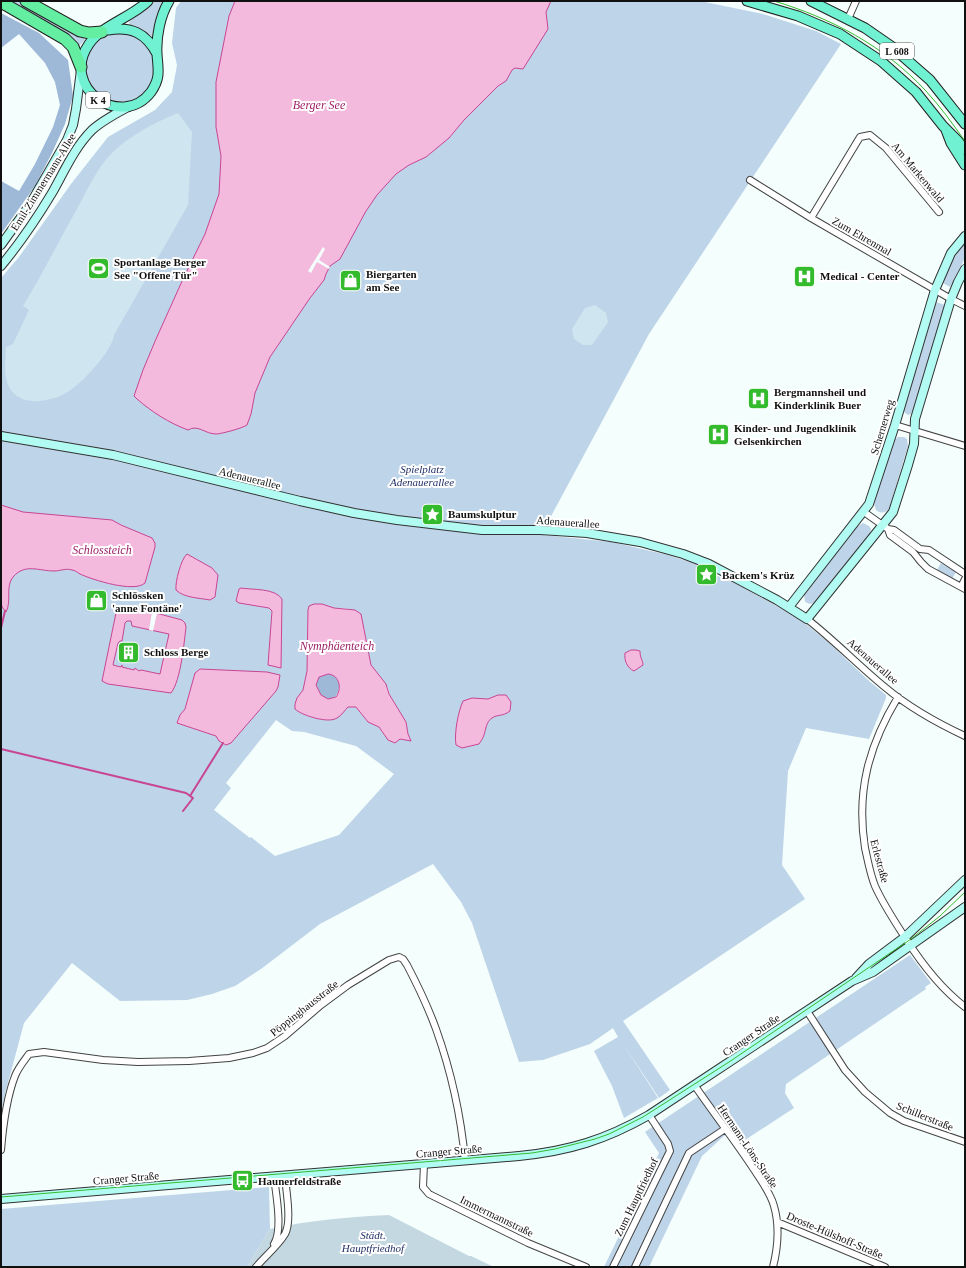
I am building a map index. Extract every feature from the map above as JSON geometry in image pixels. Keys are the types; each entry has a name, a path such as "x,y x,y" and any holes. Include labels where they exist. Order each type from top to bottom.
{"highway":[{"path":"26,1 80,31 89,33 104,31"},
{"path":"1,2 65,39 73,47 81,68"}],"main road":[{"name":"Emil-Zimmermann-Allee","path":"104,31 126,29 136,32 145,37 152,45 157,55 159,75 155,85 150,94 132,105 122,107 112,106 102,103 94,97 87,89 83,80 81,68 82,60 85,50 90,42 104,31 132,14 148,1"},
{"name":"Emil-Zimmermann-Allee","path":"157,55 162,16 168,1"},
{"name":"L 608","path":"747,1 798,16 840,34 881,61 916,92 943,126 951,143 965,165"},
{"name":"L 608","path":"811,1 865,28 891,46 930,80 965,124"},
{"path":"943,126 958,140 965,150"}],"street":[{"path":"848,19 856,1"},
{"name":"Emil-Zimmermann-Allee","path":"1,245 29,206 67,140 73,125 76,110 81,68"},
{"name":"Emil-Zimmermann-Allee","path":"1,266 39,214 86,136 102,121 132,105"},
{"name":"Am Markenwald","path":"811,218 860,137 870,135 886,148 939,212"},
{"name":"Zum Ehrenmal","path":"750,180 811,218 965,306"},
{"name":"Schernerweg","path":"790,606 869,504 895,425 935,290 951,253 965,236"},
{"path":"808,619 886,527 893,512 914,444 915,419 951,299 965,269"},
{"path":"895,425 965,446"},
{"name":"Adenauerallee","path":"1,436 113,455 300,501 390,519 482,530 540,530 587,533 626,539 662,547 709,564 790,606 808,619 867,672 898,697 930,718 965,736"},
{"path":"864,512 920,548 929,550 965,574"},
{"path":"886,527 890,535 933,572 963,588 965,579"},
{"path":"915,556 920,548"},
{"name":"Erlestraße","path":"898,697 884,720 867,766 862,799 862,828 869,868 875,885 888,911 910,946 941,986 965,1007"},
{"name":"Cranger Straße","path":"1,1199 538,1154 588,1144 613,1134 649,1115 852,981 869,964 905,937 965,880"},
{"name":"Cranger Straße","path":"852,981 874,972 965,907"},
{"name":"Pöppinghausstraße","path":"1,1150 3,1130 12,1088 16,1074 28,1054 44,1052 103,1060 138,1062 229,1058 254,1053 267,1048 285,1036 321,1005 348,986 389,960 399,957 408,965 436,1029 449,1071 463,1138 465,1160"},
{"name":"Schillerstraße","path":"807,1011 845,1070 865,1092 890,1113 904,1121 965,1142"},
{"name":"Hermann-Löns-Straße","path":"695,1086 748,1159 764,1184 774,1205 778,1240 773,1267"},
{"name":"Zum Hauptfriedhof","path":"613,1267 670,1151 668,1144 649,1115"},
{"path":"635,1267 689,1153 725,1129"},
{"name":"Immermannstraße","path":"424,1164 423,1187 429,1194 528,1243 586,1267"},
{"path":"256,1267 277,1245 285,1234 288,1224 285,1176"},
{"path":"269,1252 277,1239 279,1224 274,1177"},
{"name":"Droste-Hülshoff-Straße","path":"777,1222 885,1267"}],"green space":[{"path":"10,1 18,1 75,35 84,38 85,40 79,45 67,34"},
{"path":"155,1 164,1 156,18 153,37 140,28 129,24 129,22"},
{"name":"Spielplatz Adenauerallee","path":"181,1 700,1 763,14 816,31 841,44 649,334 549,520 543,535 612,542 668,555 696,564 702,569 736,584 802,621 828,642 886,695 869,739 806,728 788,771 782,865 805,899 623,1021 670,1090 659,1098 622,1042 658,1098 624,1118 612,1086 594,1051 618,1037 613,1028 590,1044 543,1060 519,1062 472,923 461,902 433,864 320,924 261,969 235,986 212,994 187,1000 120,1001 72,963 24,1023 1,1114 1,278 19,257 71,184 108,137 155,110 172,92 177,65 172,43 176,8","holes":["322,604 334,608 350,609 364,628 371,665 388,688 389,694 406,722 411,741 398,740 384,735 379,727 368,722 356,707 348,707 337,718 297,698 303,690 307,670 308,610","631,650 640,651 642,661 639,667","276,720 292,731 304,732 356,746 394,774 339,835 275,856 214,810 231,788 226,783"]},
{"path":"113,32 127,32 140,38 149,47 153,53 155,67 153,81 145,92 134,100 127,102 113,102 106,100 95,92 87,81 85,74 85,60 87,53 95,42 106,34"},
{"path":"965,241 965,258 950,287 942,282 953,259"},
{"path":"936,302 945,305 913,411 908,415 903,410"},
{"path":"898,437 904,437 907,439 908,446 889,509 885,512 880,512 876,510 874,504 893,441"},
{"path":"863,523 871,529 870,534 815,603 810,604 805,602 804,594 858,526"},
{"path":"941,563 956,572 952,579 937,570"},
{"path":"910,955 931,983 925,987 926,989 786,1084 785,1093 794,1108 745,1140 735,1126 702,1156 649,1267 604,1267 659,1153 645,1132"},
{"path":"269,1187 270,1229 247,1267 1,1267 1,1209"},
{"name":"Städt. Hauptfriedhof","path":"389,1215 469,1256 494,1267 247,1267 270,1229 330,1219"}],"shaded area":[{"path":"1,13 39,33 68,60 73,96 65,124 35,186 1,234 1,181 19,191 35,164 53,127 60,105 55,82 45,63 19,34 1,48"},
{"name":"Sportanlage Berger See \"Offene Tür\"","path":"178,113 192,132 188,205 114,335 108,349 95,367 72,389 58,397 40,401 22,399 15,395 9,388 5,366 6,347 13,344 29,310 23,306 94,177 103,164 113,152 136,134"},
{"path":"595,305 606,313 608,322 592,345 583,345 574,339 572,329 585,308"},
{"path":"328,674 335,677 339,683 339,690 335,697 328,699 321,695 316,685 319,677"}],"water":[{"name":"Berger See","path":"235,1 551,1 546,12 548,29 523,69 515,68 512,70 506,81 498,86 464,120 449,138 426,157 409,165 396,174 377,195 366,211 340,259 330,266 324,280 270,357 255,393 251,414 247,425 232,431 212,434 195,428 188,430 167,421 134,396 156,339 205,234 219,194 221,156 216,127 216,82 229,16"},
{"name":"Schlossteich","path":"1,505 23,512 112,520 152,538 155,543 155,547 145,583 140,586 123,586 94,579 70,569 54,571 32,569 22,570 13,577 9,585 8,608 6,612 2,607 1,601"},
{"path":"187,554 212,568 218,575 215,597 210,600 183,595 176,590 176,582 179,571"},
{"path":"239,589 269,591 279,595 282,599 281,668 268,665 272,611 269,608 239,603 236,601"},
{"name":"Nymphäenteich","path":"314,604 322,604 334,608 355,610 361,614 371,665 386,684 389,694 406,722 411,741 400,739 395,743 388,740 379,727 368,722 356,707 348,707 333,720 309,716 295,709 297,698 303,690 307,671 309,606","holes":["328,674 332,675 339,683 339,690 336,697 328,699 321,695 316,685 319,677"]},
{"path":"122,607 152,612 182,620 185,623 186,627 180,671 171,693 108,684 102,681 117,608","holes":["127,621 131,621 132,626 169,634 160,674 141,670 139,671 135,668 134,670 122,667 122,665 121,667 113,665 118,643 122,641 125,623"]},
{"path":"631,650 640,651 643,665 634,671 626,664 625,653"},
{"path":"200,669 267,672 280,675 276,691 231,743 226,745 219,741 216,736 177,723 180,715 185,709 195,673"},
{"path":"498,695 506,695 511,702 510,711 490,720 479,744 462,748 456,745 457,723 463,701 472,698 488,699"}],"pier":[{"path":"323,247 325,249 319,260 330,267 329,269 317,262 311,273 308,271"},
{"path":"152,612 157,613 153,631 149,630"}],"waterway":[{"path":"1,628 5,611"},
{"path":"190,796 223,743"},
{"path":"1,749 186,793 193,798 183,811"}],"tram line":[{"path":"774,1 836,25 856,35 892,60 925,90 965,141"},
{"path":"1,1197 532,1153 595,1139 609,1134 643,1117 729,1062 911,939 940,916 965,892"}],"place":[{"name":"Sportanlage Berger See \"Offene Tür\"","path":"99,268"},
{"name":"Medical - Center","path":"805,276"},
{"name":"Biergarten am See","path":"350,280"},
{"name":"Bergmannsheil und Kinderklinik Buer","path":"759,398"},
{"name":"Kinder- und Jugendklinik Gelsenkirchen","path":"718,434"},
{"name":"Baumskulptur","path":"433,514"},
{"name":"Backem's Krüz","path":"706,575"},
{"name":"Schlössken 'anne Fontäne'","path":"97,601"},
{"name":"Schloss Berge","path":"129,652"},
{"name":"Haunerfeldstraße","path":"242,1181"}]}
